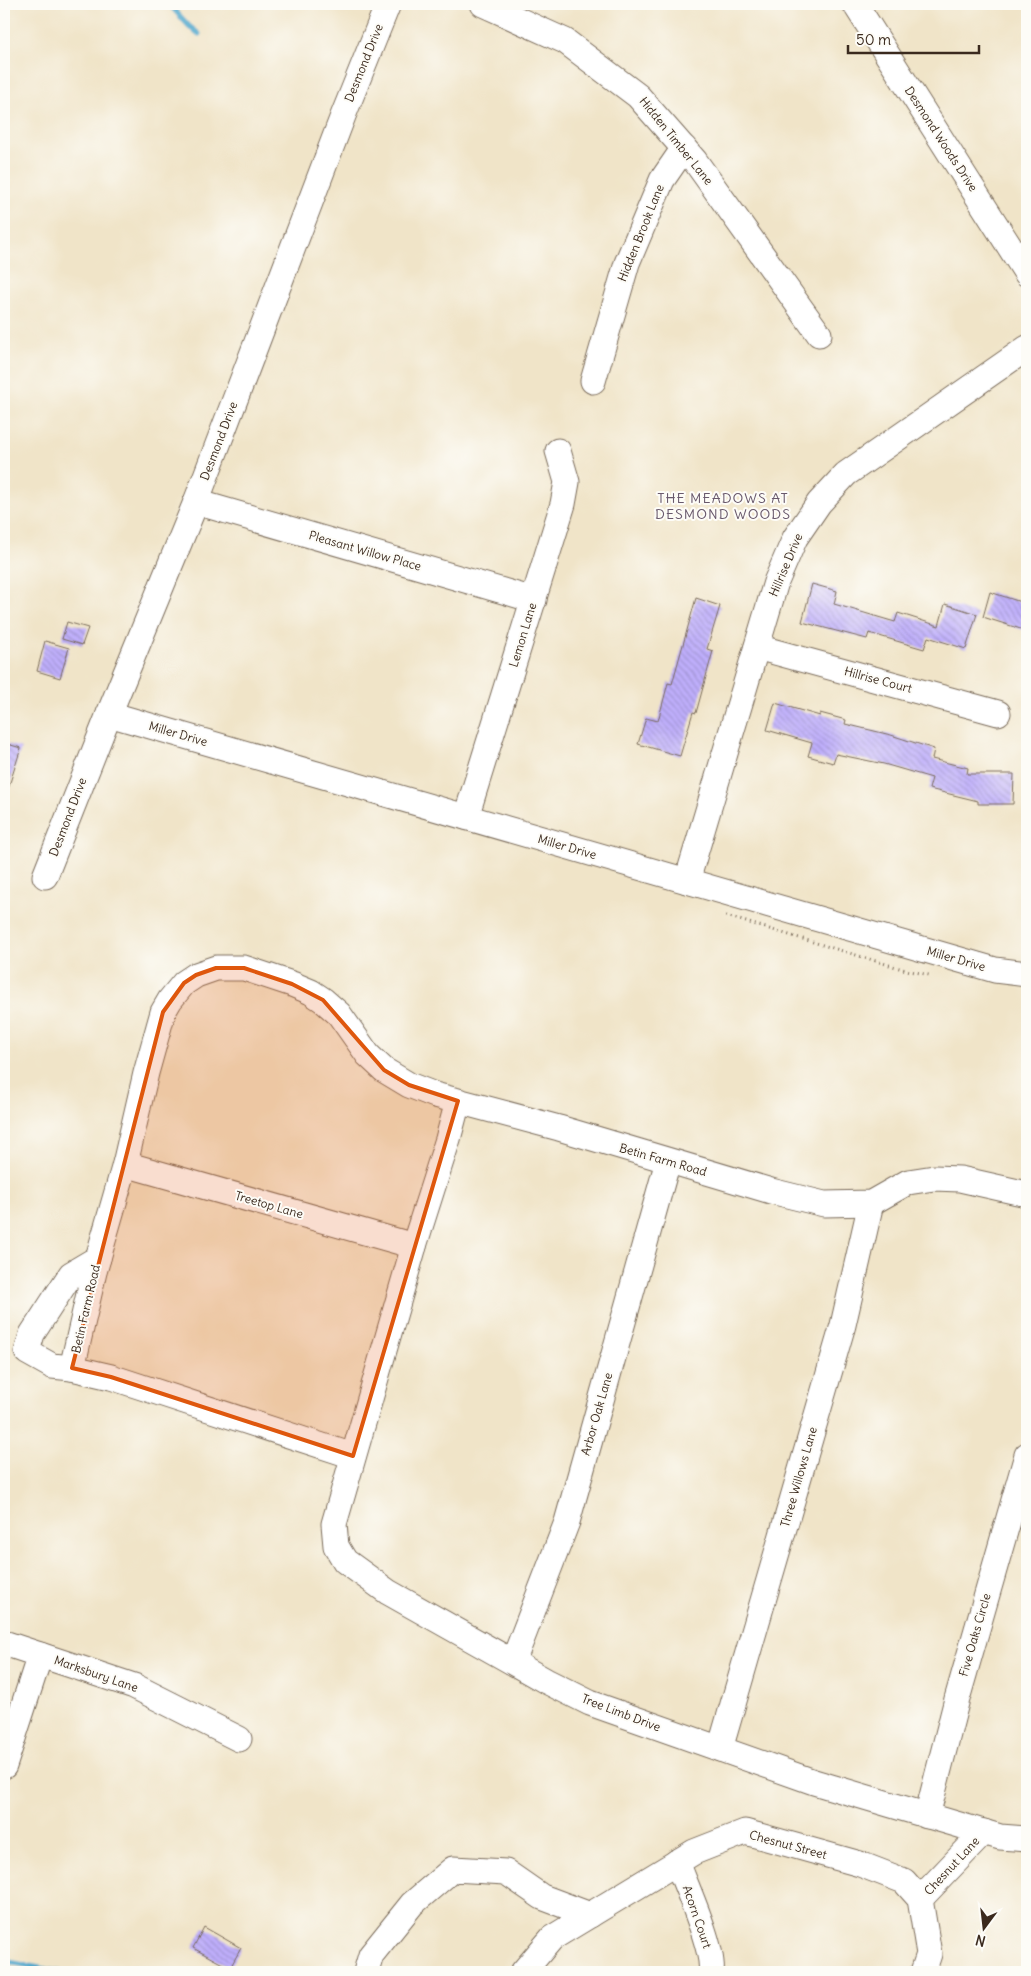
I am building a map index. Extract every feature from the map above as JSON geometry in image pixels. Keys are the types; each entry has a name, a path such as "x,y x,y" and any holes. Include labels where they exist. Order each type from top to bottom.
{"street":[{"name":"Desmond Drive","path":"45,876 196,502 343,116 388,4"},
{"name":"Hidden Timber Lane","path":"483,4 565,41 638,96 684,148 819,334"},
{"name":"Desmond Woods Drive","path":"855,4 1027,274"},
{"name":"Hidden Brook Lane","path":"593,382 627,263 662,180 684,148"},
{"name":"Hillrise Drive","path":"687,881 776,582 795,538 819,503 846,474 1027,348"},
{"name":"Lemon Lane","path":"466,817 563,504 567,482 558,452"},
{"name":"Pleasant Willow Place","path":"196,502 534,600"},
{"name":"Hillrise Court","path":"757,647 998,713"},
{"name":"Miller Drive","path":"109,714 995,970 1027,974"},
{"name":"Betin Farm Road","path":"354,1456 111,1377 72,1368 98,1258 125,1164 146,1073 163,1012 184,983 196,975 216,968 244,968 311,992 339,1014 368,1055 384,1070 408,1084 435,1095 559,1128 668,1161 824,1204 871,1203"},
{"path":"354,1456 458,1101"},
{"name":"Arbor Oak Lane","path":"512,1662 567,1522 668,1161"},
{"name":"Treetop Lane","path":"125,1164 414,1246"},
{"path":"871,1203 908,1182 934,1178 960,1180 1027,1194"},
{"name":"Three Willows Lane","path":"720,1750 843,1325 871,1203"},
{"path":"72,1368 52,1366 27,1352 32,1334 71,1274 98,1258"},
{"name":"Tree Limb Drive","path":"354,1456 334,1524 336,1546 344,1561 388,1592 512,1662 590,1703 814,1782 1000,1837 1027,1839"},
{"name":"Five Oaks Circle","path":"927,1816 957,1699 1027,1456"},
{"name":"Marksbury Lane","path":"4,1643 134,1686 240,1739"},
{"path":"4,1766 40,1655"},
{"name":"Chesnut Street","path":"523,1972 552,1938 694,1852 745,1832 869,1868 904,1881 920,1899"},
{"name":"Chesnut Lane","path":"920,1899 984,1832"},
{"name":"Acorn Court","path":"677,1862 705,1938 712,1963 711,1972"},
{"path":"366,1972 371,1955 412,1904 453,1869 506,1872 542,1897 590,1915"},
{"path":"920,1899 929,1954 923,1972"}],"highlighted area":[{"path":"216,968 244,968 292,984 323,1000 384,1070 409,1085 458,1101 353,1456 111,1377 72,1368 163,1012 184,983 196,975"}],"building":[{"path":"812,584 837,591 834,604 895,622 898,613 939,626 945,604 977,614 966,649 928,637 924,649 869,633 867,639 802,622"},
{"path":"990,592 1027,604 1027,631 983,617"},
{"path":"696,598 720,606 707,649 713,651 696,713 693,712 680,756 638,744 646,718 658,721 668,683 672,684"},
{"path":"67,622 88,628 82,645 62,639"},
{"path":"45,641 69,648 60,678 37,671"},
{"path":"775,703 820,716 820,713 846,720 845,724 891,735 934,749 932,759 968,768 967,774 1014,774 1013,804 978,804 978,801 929,789 932,778 884,764 836,754 833,763 808,756 812,743 767,730"},
{"path":"4,743 21,748 7,792 4,791"},
{"path":"204,1927 241,1948 230,1968 193,1948"}],"waterway":[{"path":"169,4 199,34"},
{"path":"4,1961 60,1972"}],"district":[{"name":"THE MEADOWS AT DESMOND WOODS","path":"723,506"}]}
